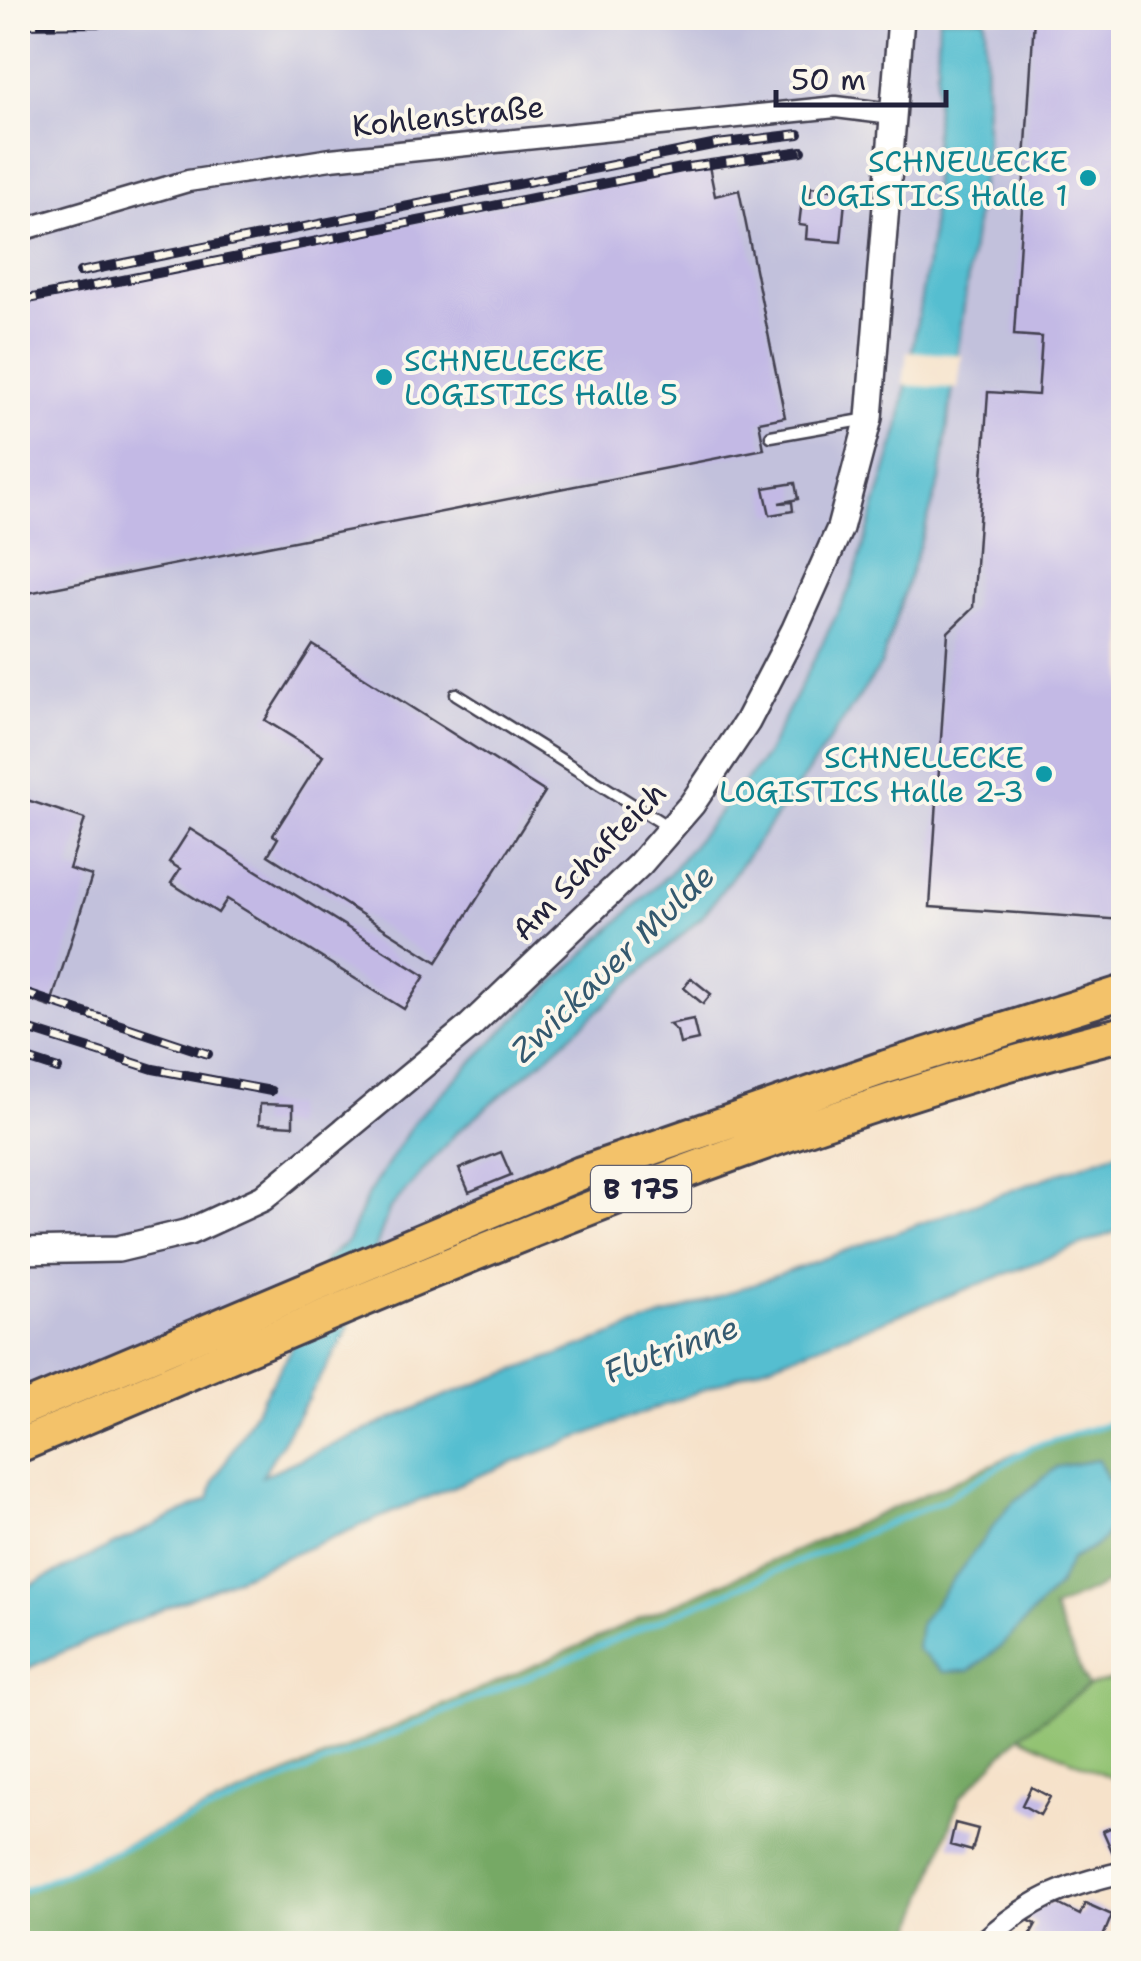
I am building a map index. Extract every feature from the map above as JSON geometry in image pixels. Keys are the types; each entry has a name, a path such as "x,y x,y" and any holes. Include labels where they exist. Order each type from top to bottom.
{"main road":[{"name":"B 175","path":"18,1410 581,1173 886,1067 1124,992"},
{"name":"B 175","path":"18,1446 598,1205 980,1071 1124,1033"}],"street":[{"name":"Am Schafteich","path":"22,1251 118,1248 189,1232 263,1198 468,1028 640,864 692,804 747,722 794,631 840,528 869,418 900,18"},
{"name":"Kohlenstraße","path":"18,231 188,181 331,158 836,106 892,114"},
{"path":"980,1944 1010,1916 1038,1899 1074,1884 1124,1872"}],"lane":[{"path":"771,436 869,418"},
{"path":"456,694 671,828"},
{"path":"22,1251 24,1290"}],"shaded area":[{"path":"18,18 1123,18 1123,980 18,1395"}],"green space":[{"path":"1123,1421 1123,1576 1053,1609 1088,1686 1020,1736 960,1798 909,1943 18,1943 18,1892 1034,1446"},
{"path":"1123,1677 1123,1783 1020,1736 1088,1686"}],"water":[{"path":"939,18 985,18 986,144 940,481 881,665 703,916 456,1133 389,1210 345,1336 262,1476 444,1396 1123,1150 1123,1229 478,1476 18,1673 18,1591 209,1499 214,1481 288,1355 326,1259 348,1241 368,1194 416,1119 670,873 766,755 852,584 899,428 931,239"},
{"path":"1098,1460 1118,1499 1105,1537 1071,1559 1058,1586 1000,1647 969,1671 943,1672 917,1649 920,1623 1008,1507 1057,1467"}],"pier":[{"path":"907,351 962,355 958,389 903,385"}],"building":[{"path":"1034,18 1124,18 1124,920 930,907 948,632 973,608 988,392 1038,395 1042,337 1014,335"},
{"name":"SCHNELLECKE LOGISTICS Halle 5","path":"709,166 715,196 739,190 785,417 759,422 764,449 18,595 18,300"},
{"path":"811,187 846,191 841,242 806,239 807,226 799,225 802,200 810,201"},
{"path":"795,483 798,499 779,503 792,502 793,511 770,515 764,488"},
{"path":"313,645 545,792 437,962 268,855 278,838 273,835 323,756 265,720"},
{"path":"18,797 85,819 69,869 92,876 50,1007 18,996"},
{"path":"190,829 425,976 404,1009 227,899 218,913 171,883 180,869 169,862"},
{"path":"691,978 711,994 703,1004 684,988"},
{"path":"693,1019 698,1040 680,1044 677,1031 669,1024"},
{"path":"260,1104 293,1105 293,1126 259,1124"},
{"path":"501,1152 511,1175 469,1192 459,1169"},
{"path":"1031,1787 1050,1797 1040,1815 1022,1805"},
{"path":"1124,1822 1124,1855 1115,1858 1103,1831"},
{"path":"955,1823 978,1829 972,1851 950,1845"},
{"path":"1052,1901 1080,1915 1085,1903 1112,1915 1100,1944 1042,1944 1030,1935 1036,1924 1019,1916"}],"waterway":[{"path":"18,1893 939,1502 1034,1446 1124,1419"}],"railway":[{"path":"18,24 287,18"},
{"path":"80,272 717,144 799,134"},
{"path":"18,301 682,168 802,151"},
{"path":"18,991 208,1054"},
{"path":"18,1026 153,1069 271,1091"},
{"path":"18,1056 58,1069"}],"place":[{"name":"SCHNELLECKE LOGISTICS Halle 1","path":"1088,178"},
{"name":"SCHNELLECKE LOGISTICS Halle 5","path":"384,377"},
{"name":"SCHNELLECKE LOGISTICS Halle 2-3","path":"1044,774"}],"water label":[{"name":"Zwickauer Mulde","path":"612,963"},
{"name":"Flutrinne","path":"671,1349"}]}
